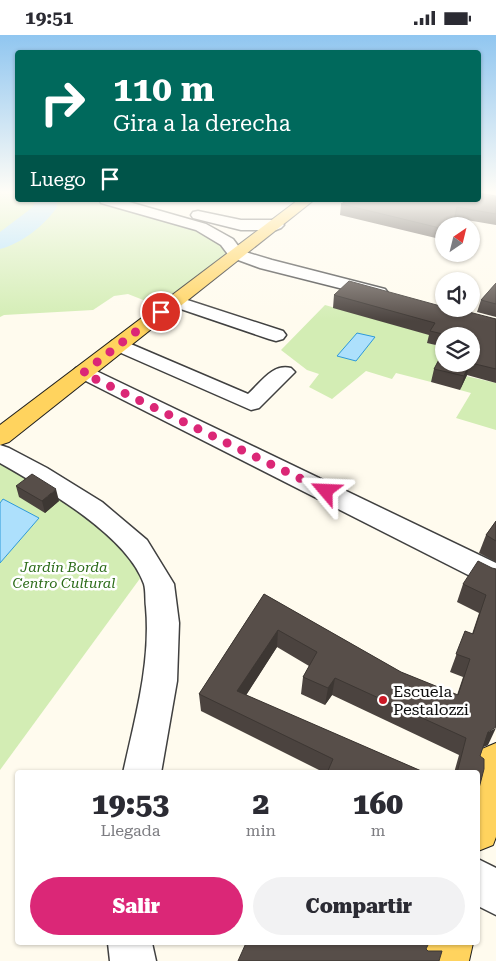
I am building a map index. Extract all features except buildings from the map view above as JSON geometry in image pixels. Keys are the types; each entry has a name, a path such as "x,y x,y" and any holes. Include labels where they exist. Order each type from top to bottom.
{"main road":[{"path":"0,437 263,234"},
{"path":"480,822 496,762"},
{"path":"445,961 449,945"}],"street":[{"path":"215,234 227,242 236,254 266,264 393,297"},
{"path":"175,301 276,335"},
{"path":"119,345 251,403 284,372"},
{"path":"83,373 496,576"},
{"path":"0,453 38,474 93,509 137,547 159,584 163,623 160,681 143,770"},
{"path":"480,882 496,894"},
{"path":"130,945 133,961"}],"green space":[{"path":"0,234 204,234 214,239 223,247 226,256 156,305 128,294 114,296 93,310 4,315 0,317"},
{"path":"325,305 431,335 428,343 435,345 436,372 431,382 396,373 392,379 366,371 332,399 309,387 319,374 307,370 281,350"},
{"path":"466,376 496,383 496,430 456,418 471,393 460,390"},
{"name":"Jardín Borda Centro Cultural","path":"0,456 135,551 144,573 0,770"}],"water":[{"path":"357,333 375,337 356,361 337,356"},
{"path":"3,499 39,518 0,563 0,503"}],"waterway":[{"path":"0,242 13,234"}],"place":[{"name":"Escuela Pestalozzi","path":"383,700"}],"route":[{"path":"161,312 83,373 326,491"}]}
